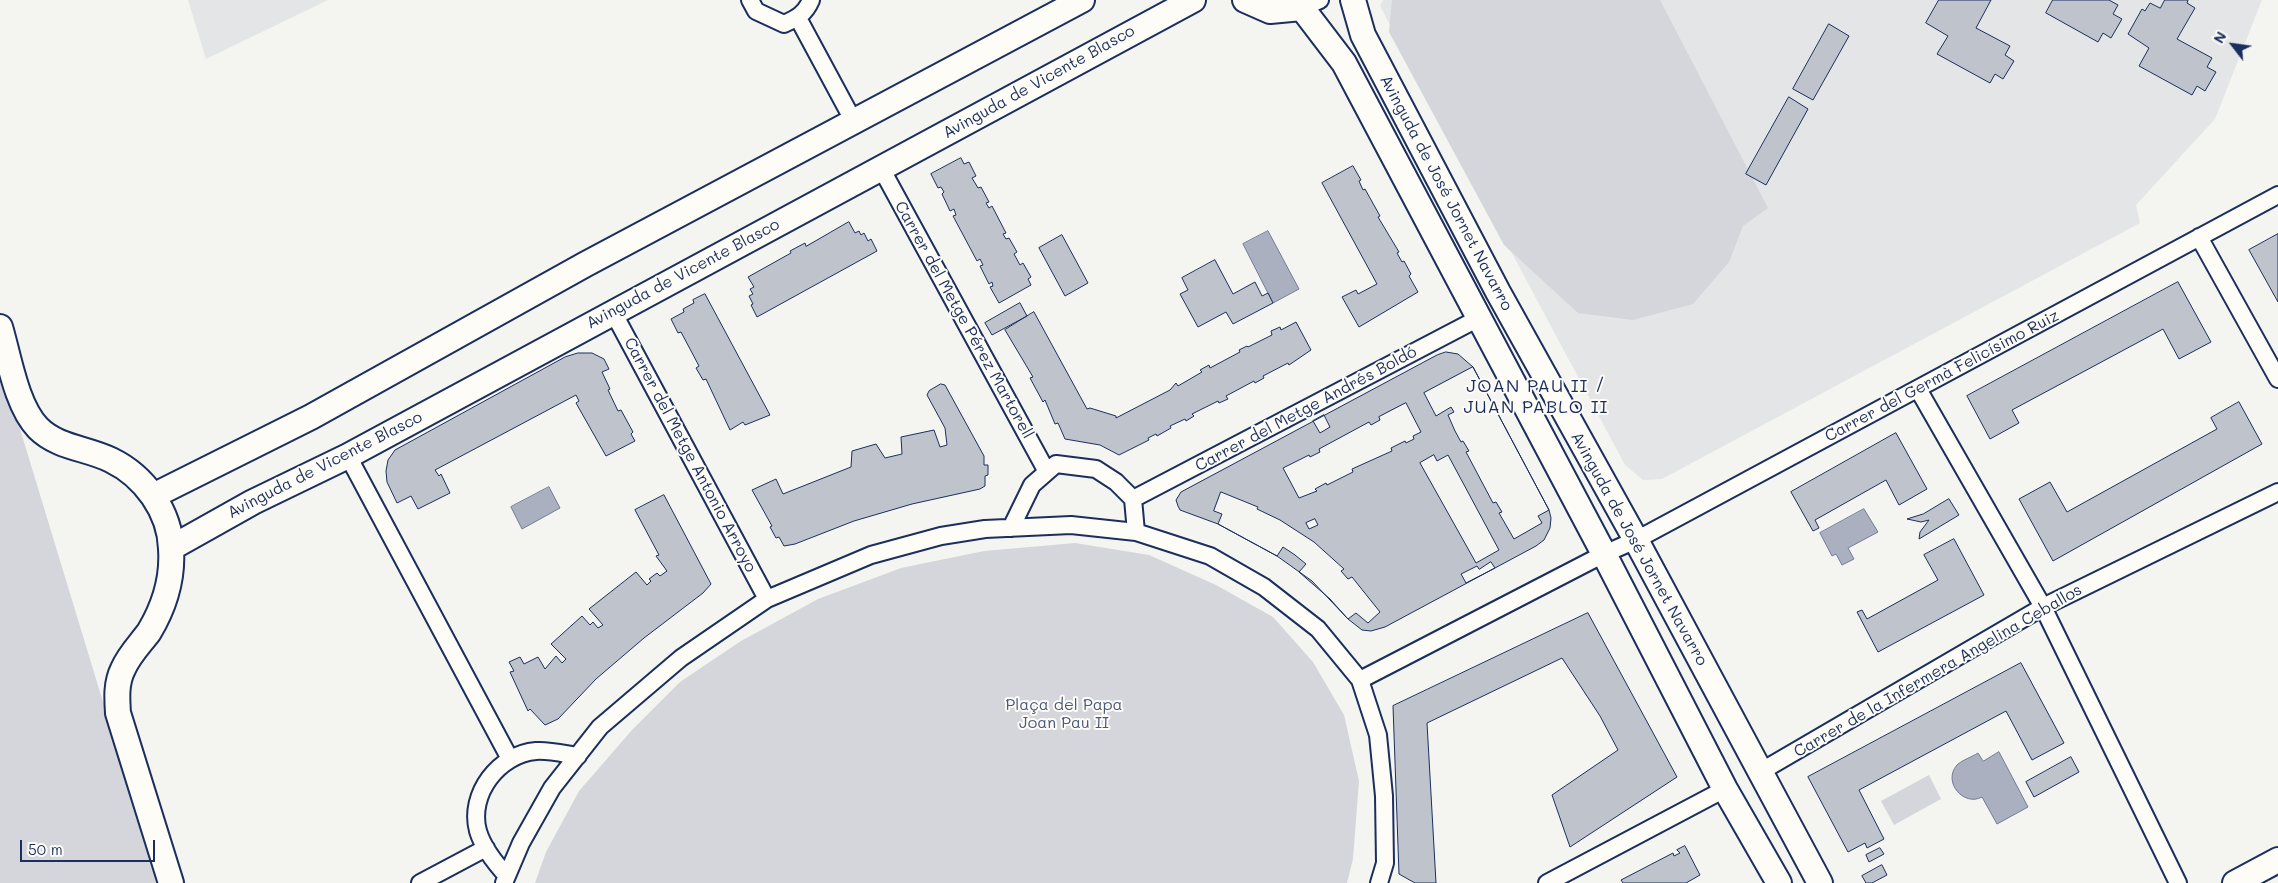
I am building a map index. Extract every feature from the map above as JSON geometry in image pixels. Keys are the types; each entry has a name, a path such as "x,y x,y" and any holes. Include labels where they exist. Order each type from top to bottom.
{"street":[{"path":"750,0 756,10 784,24 798,18 807,9 810,0"},
{"path":"153,496 311,417 577,269 1082,0"},
{"name":"Avinguda de Vicente Blasco","path":"171,548 253,502 348,456 1193,0"},
{"path":"1244,0 1270,11 1311,4"},
{"name":"Avinguda de José Jornet Navarro","path":"1353,0 1363,35 1498,292 1636,540 1820,883"},
{"name":"Avinguda de José Jornet Navarro","path":"1311,4 1604,554 1725,789 1779,883"},
{"path":"798,18 854,122"},
{"name":"Carrer del Metge Pérez Martorell","path":"882,168 1048,472"},
{"name":"Carrer del Germà Felicísimo Ruiz","path":"1360,680 1604,554 1636,540 2278,195"},
{"path":"2199,237 2278,379"},
{"name":"Carrer del Metge Antonio Arroyo","path":"612,312 767,599"},
{"name":"Carrer del Metge Andrés Boldó","path":"1133,499 1478,318"},
{"path":"0,327 25,411 39,429 58,442 110,459 140,479 153,496 165,521 171,548 170,577 163,604 148,632 122,670 117,691 118,713 171,883"},
{"path":"1918,389 2044,608 2178,883"},
{"path":"348,456 510,758"},
{"path":"1011,528 1032,484 1056,464 1096,469 1116,482 1133,499 1136,532"},
{"name":"Carrer de la Infermera Angelina Ceballos","path":"1760,772 2044,608 2278,492"},
{"path":"505,879 521,843 552,788 600,727 681,658 767,599 871,555 941,536 1011,528 1071,525 1136,532 1210,556 1264,588 1318,629 1360,680 1378,735 1384,796 1385,863 1379,883"},
{"path":"505,879 486,848 478,830 476,811 487,779 510,758 536,751 578,756"},
{"path":"1547,883 1725,789"},
{"path":"420,883 486,848"},
{"path":"2235,883 2278,860"}],"shaded area":[{"path":"188,0 328,0 206,59"},
{"path":"1383,0 2262,0 2215,119 2136,205 2140,223 1662,479 1643,480 1625,465 1380,6"}],"green space":[{"path":"1392,0 1660,0 1768,208 1743,226 1729,262 1693,304 1633,320 1578,313 1504,245 1389,32"},
{"path":"0,363 158,883 0,883"},
{"name":"Plaça del Papa Joan Pau II","path":"1075,543 1149,555 1216,585 1273,617 1313,662 1344,715 1359,781 1353,859 1347,883 535,883 546,852 579,791 632,730 680,682 741,641 818,599 901,568 984,551"},
{"path":"1929,775 1941,799 1894,825 1881,801"}],"water":[{"path":"1268,231 1299,289 1273,303 1243,244"},
{"path":"549,487 560,508 522,529 511,507"},
{"path":"1864,509 1878,532 1848,548 1854,559 1842,565 1836,554 1832,556 1820,533"},
{"path":"1999,752 2028,807 1997,824 1982,797 1968,799 1962,796 1957,791 1952,779 1957,765 1962,762 1978,753 1983,761"}],"building":[{"path":"1939,0 1991,0 1976,28 2010,46 2005,55 2014,61 2003,79 1995,74 1990,83 1937,54 1948,36 1926,23"},
{"path":"2053,0 2109,0 2118,5 2113,14 2122,19 2111,38 2103,33 2098,42 2046,13"},
{"path":"2165,0 2188,0 2187,3 2195,8 2177,39 2212,58 2207,67 2216,72 2205,91 2197,86 2192,95 2139,66 2149,48 2128,34 2142,9 2145,11 2150,3 2160,8"},
{"path":"1829,24 1849,36 1813,100 1793,89"},
{"path":"1789,97 1808,109 1766,185 1746,174"},
{"path":"961,158 964,164 969,162 976,176 972,178 978,188 981,187 989,202 986,203 989,208 992,206 1006,233 1003,234 1006,239 1009,238 1017,252 1014,254 1020,265 1023,263 1031,277 1028,279 1031,285 999,303 990,287 993,286 992,282 989,284 980,266 983,265 980,259 977,261 953,216 956,215 954,209 950,211 942,194 944,192 941,187 938,188 931,174"},
{"path":"1353,166 1361,180 1359,181 1363,190 1365,189 1380,216 1378,217 1399,252 1397,253 1402,262 1404,261 1411,274 1409,276 1418,292 1359,327 1342,297 1356,290 1358,294 1377,284 1322,183"},
{"path":"849,222 855,233 859,231 861,235 864,233 868,241 871,239 877,251 757,317 749,296 753,294 750,289 754,287 748,277 791,253 790,251 805,243 806,246"},
{"path":"2278,234 2278,302 2249,250"},
{"path":"1062,235 1088,283 1065,296 1039,248"},
{"path":"1215,260 1233,294 1255,282 1262,296 1268,293 1273,303 1233,324 1226,312 1198,327 1180,294 1188,290 1182,278"},
{"path":"2178,282 2211,342 2179,359 2163,329 2012,410 2019,423 1990,439 1967,396"},
{"path":"705,294 770,415 745,425 743,422 730,430 706,379 703,380 696,368 699,366 681,332 678,333 671,319 684,312 683,309 694,303 693,300"},
{"path":"1020,303 1027,316 992,335 985,323"},
{"path":"1034,312 1087,409 1090,408 1116,416 1116,418 1170,390 1176,383 1178,386 1202,372 1200,370 1209,365 1210,368 1240,352 1239,350 1272,335 1271,331 1280,327 1281,330 1296,322 1311,350 1289,365 1288,363 1263,376 1264,378 1255,383 1254,381 1226,396 1228,399 1219,403 1218,401 1192,414 1194,416 1186,421 1185,419 1170,426 1171,428 1157,436 1156,434 1148,438 1149,440 1119,455 1100,445 1065,439 1058,423 1055,424 1045,400 1043,402 1030,378 1033,377 1005,330"},
{"path":"1446,352 1458,354 1473,367 1549,510 1551,518 1550,528 1544,540 1536,546 1385,627 1371,631 1362,630 1348,619 1312,581 1277,556 1218,524 1180,510 1176,500 1181,492 1437,355"},
{"path":"578,353 592,353 604,359 609,369 602,372 610,389 608,390 618,411 621,410 633,432 631,434 635,441 606,456 576,403 579,401 576,395 435,470 439,476 441,474 450,493 418,509 411,496 397,503 387,482 386,471 388,460 395,450 565,357"},
{"path":"1473,367 1549,510 1538,516 1542,523 1514,539 1499,513 1502,512 1496,502 1493,503 1466,452 1469,451 1455,431 1448,415 1454,412 1451,407 1436,416 1424,393"},
{"path":"941,384 945,385 984,456 984,465 988,465 985,486 980,489 912,504 854,521 795,544 784,546 779,537 776,538 770,527 772,526 752,490 776,479 783,494 851,467 852,451 876,444 885,458 902,454 901,437 934,430 940,447 947,445 945,428 927,395 929,391"},
{"path":"2239,402 2262,444 2053,561 2019,499 2050,482 2067,512 2217,429 2211,418"},
{"path":"1406,403 1421,432 1413,436 1414,439 1391,448 1392,451 1352,469 1353,472 1327,485 1326,483 1315,489 1317,491 1299,498 1283,468 1309,455 1310,457 1320,452 1319,449 1369,422 1371,425 1380,420 1379,417"},
{"path":"1324,415 1330,427 1320,433 1313,421"},
{"path":"1896,433 1927,489 1899,505 1886,480 1815,520 1819,528 1813,531 1791,492"},
{"path":"1434,455 1437,461 1448,455 1499,550 1476,563 1420,463"},
{"path":"1221,492 1258,507 1257,509 1280,520 1314,542 1344,569 1341,571 1348,579 1352,577 1380,612 1368,623 1356,613 1348,619 1330,599 1299,572 1306,564 1295,555 1283,547 1277,556 1218,524 1222,514 1214,511"},
{"path":"664,495 711,584 703,593 644,638 596,679 558,719 545,725 530,709 528,711 510,672 514,671 509,662 520,657 524,664 538,657 545,669 556,656 562,663 566,659 551,644 582,616 590,625 593,622 598,628 603,625 589,609 636,572 647,585 651,581 649,579 657,573 660,576 667,571 656,556 659,555 635,510"},
{"path":"1949,499 1959,515 1919,539 1920,532 1929,520 1921,522 1907,519 1923,514"},
{"path":"1315,519 1318,525 1309,529 1306,523"},
{"path":"1954,539 1984,595 1878,652 1857,612 1862,610 1867,619 1938,580 1924,555"},
{"path":"1491,562 1495,568 1466,583 1461,574 1477,566 1479,569"},
{"path":"1588,613 1677,777 1570,847 1552,795 1618,750 1600,716 1562,658 1427,723 1436,883 1415,883 1399,874 1393,706"},
{"path":"2021,663 2064,743 2032,760 2006,711 1859,790 1884,839 1867,848 1865,843 1848,852 1808,777"},
{"path":"2071,757 2079,772 2034,797 2026,782"},
{"path":"1685,846 1700,875 1686,883 1623,883 1621,880 1673,853 1674,856 1680,853 1677,850"},
{"path":"1880,848 1884,854 1869,862 1866,855"},
{"path":"1882,865 1887,875 1872,883 1866,883 1862,876"}],"district":[{"name":"JOAN PAU II / JUAN PABLO II","path":"1536,396"}]}
